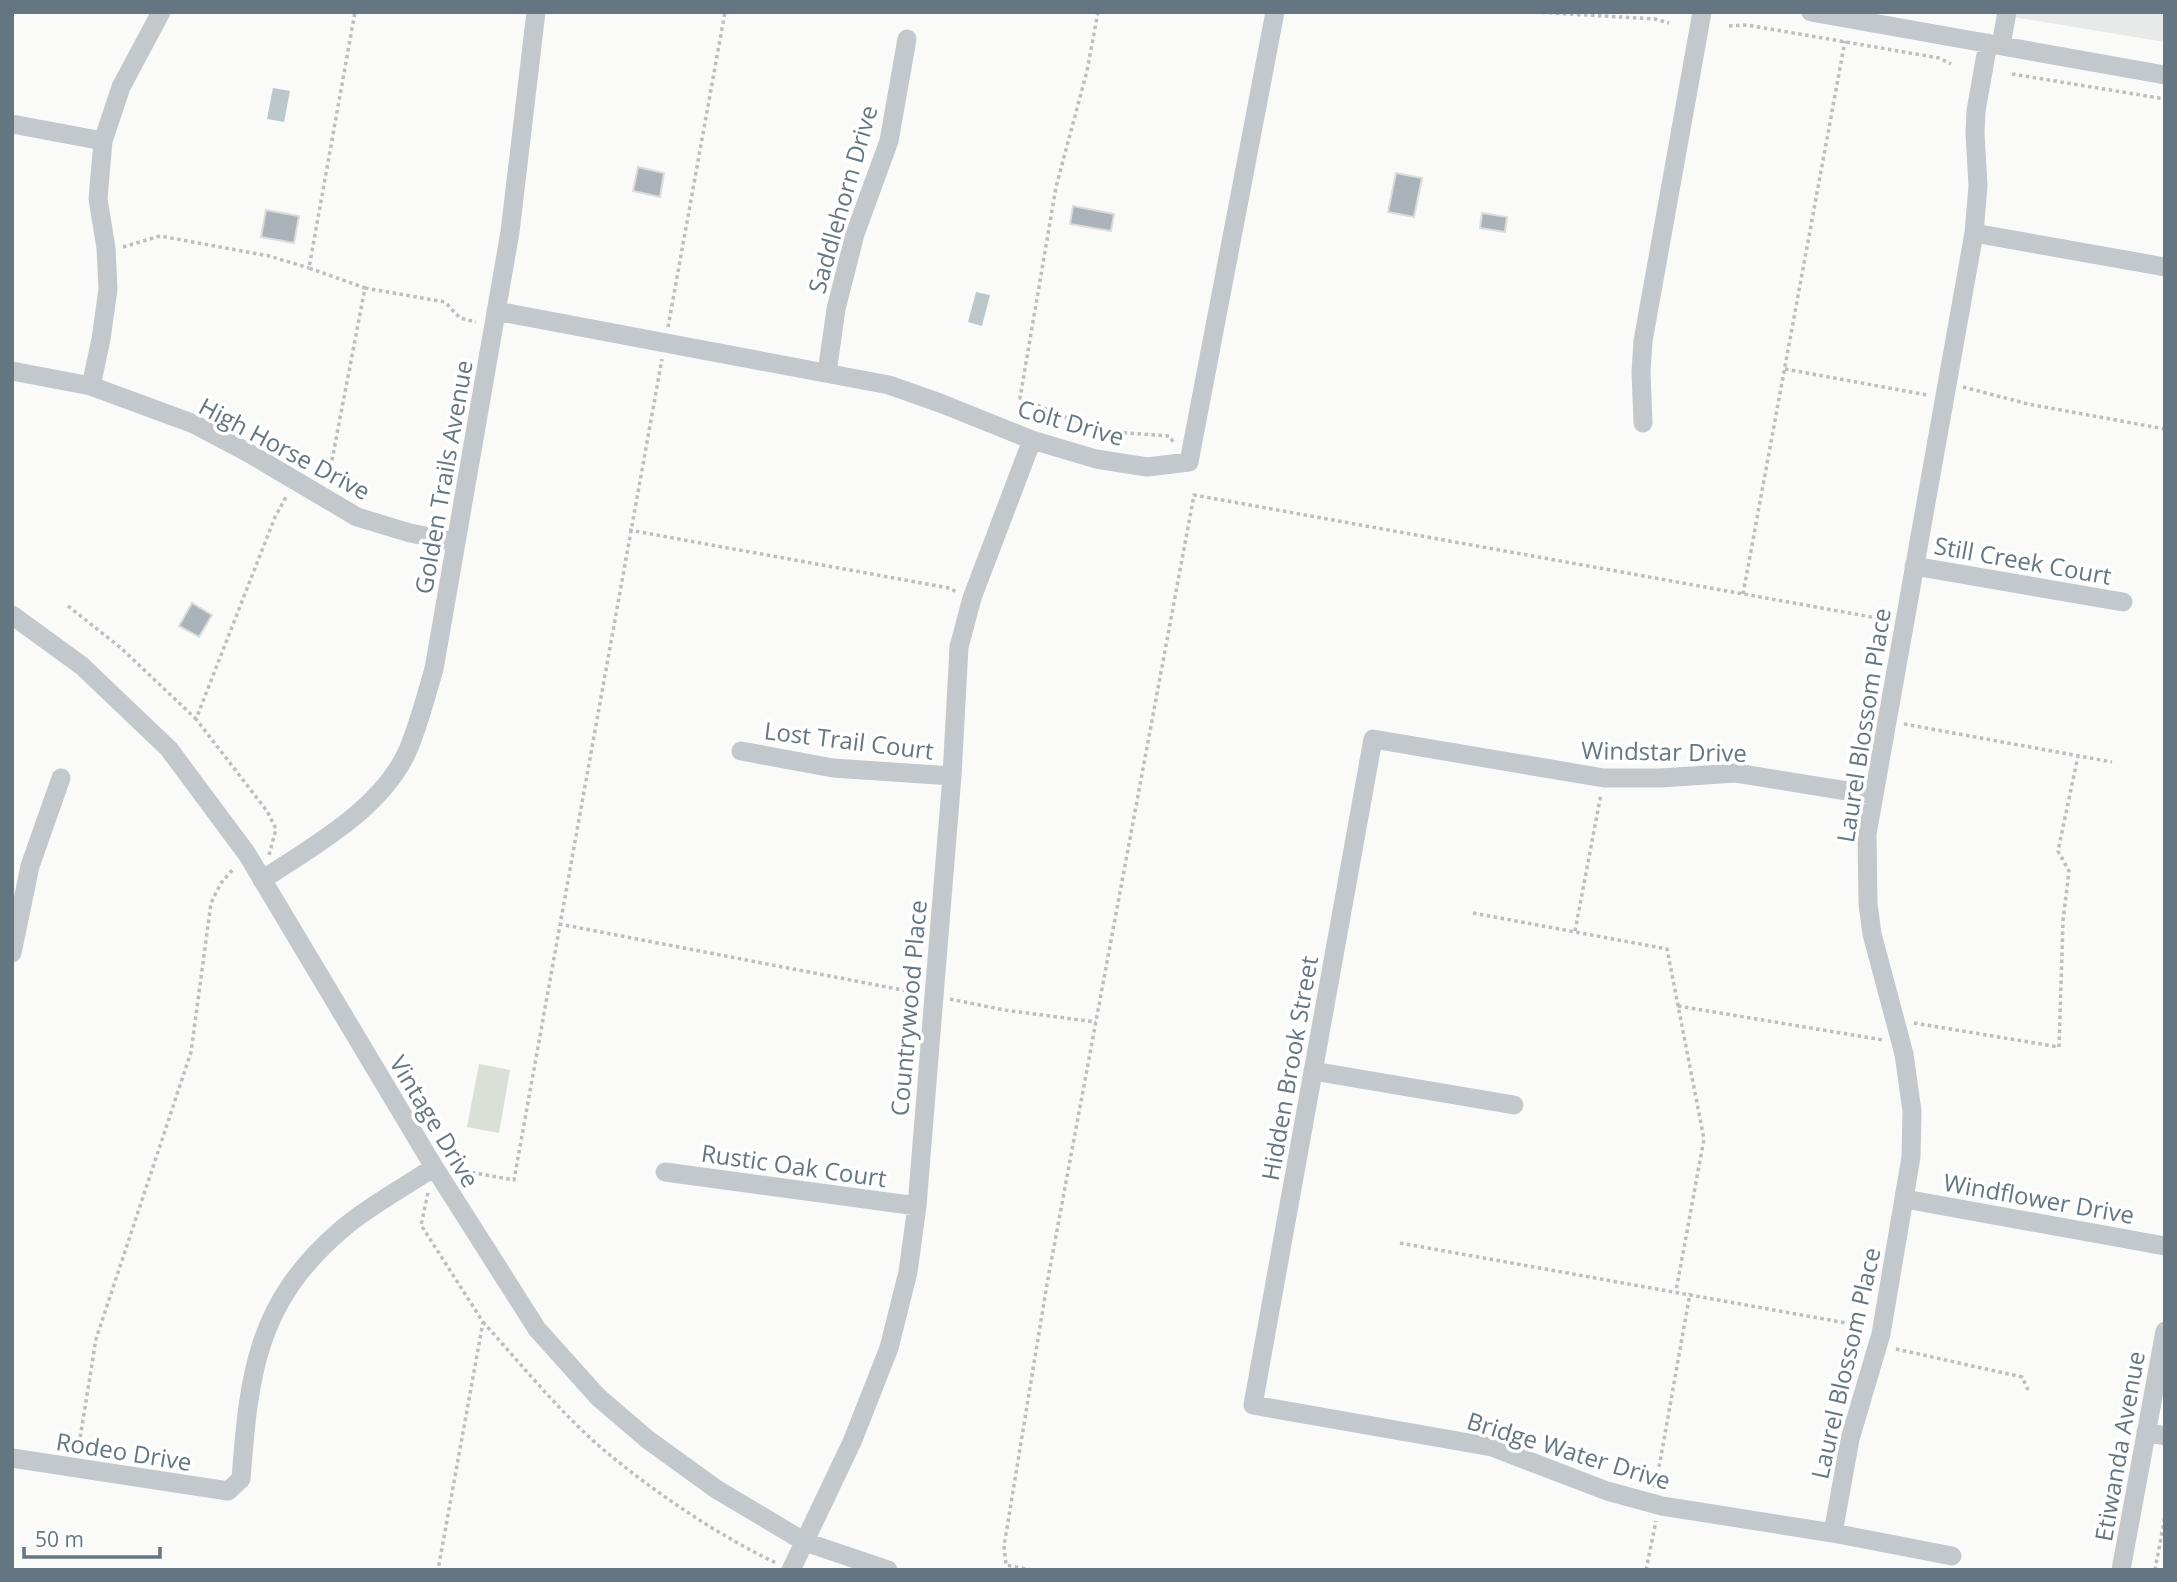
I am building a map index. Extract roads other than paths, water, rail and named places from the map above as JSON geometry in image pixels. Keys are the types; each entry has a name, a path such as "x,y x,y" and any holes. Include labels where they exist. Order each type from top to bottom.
{"street":[{"path":"91,386 108,289 106,248 98,199 103,141 121,87 161,12"},
{"name":"Golden Trails Avenue","path":"262,880 354,818 385,785 407,752 434,668 510,232 536,12"},
{"name":"Colt Drive","path":"495,319 665,344 888,385 1032,440 1096,459 1147,467 1189,462 1275,12"},
{"path":"1643,423 1643,341 1702,12"},
{"path":"1811,12 2165,75"},
{"name":"Laurel Blossom Place","path":"1833,1534 1850,1439 1880,1337 1911,1157 1912,1111 1901,1043 1872,934 1868,904 1867,834 1974,233 1978,186 1976,111 2007,12"},
{"name":"Saddlehorn Drive","path":"827,373 836,309 855,234 889,141 907,39"},
{"path":"12,124 103,141"},
{"path":"1974,233 2165,267"},
{"name":"High Horse Drive","path":"12,371 91,386 194,425 295,479 357,517 410,533 455,542"},
{"name":"Countrywood Place","path":"785,1567 805,1542 852,1442 889,1348 908,1272 917,1206 952,776 959,647 972,598 1032,440"},
{"name":"Still Creek Court","path":"1914,565 2123,602"},
{"name":"Vintage Drive","path":"12,615 82,666 169,749 247,854 434,1167 537,1329 598,1397 648,1439 716,1489 805,1542 888,1570"},
{"name":"Windstar Drive","path":"1373,739 1604,778 1661,778 1737,773 1872,795"},
{"name":"Hidden Brook Street","path":"1254,1405 1373,739"},
{"name":"Lost Trail Court","path":"741,751 833,768 952,776"},
{"path":"12,953 30,866 61,778"},
{"path":"1313,1071 1514,1105"},
{"name":"Rodeo Drive","path":"12,1458 228,1492 241,1479 246,1413 255,1362 272,1314 299,1270 342,1228 434,1167"},
{"name":"Rustic Oak Court","path":"665,1172 917,1206"},
{"name":"Windflower Drive","path":"1905,1199 2165,1245"},
{"name":"Etiwanda Avenue","path":"2121,1570 2155,1434 2165,1331"},
{"name":"Bridge Water Drive","path":"1254,1405 1492,1447 1606,1491 1654,1504 1952,1556"}]}
